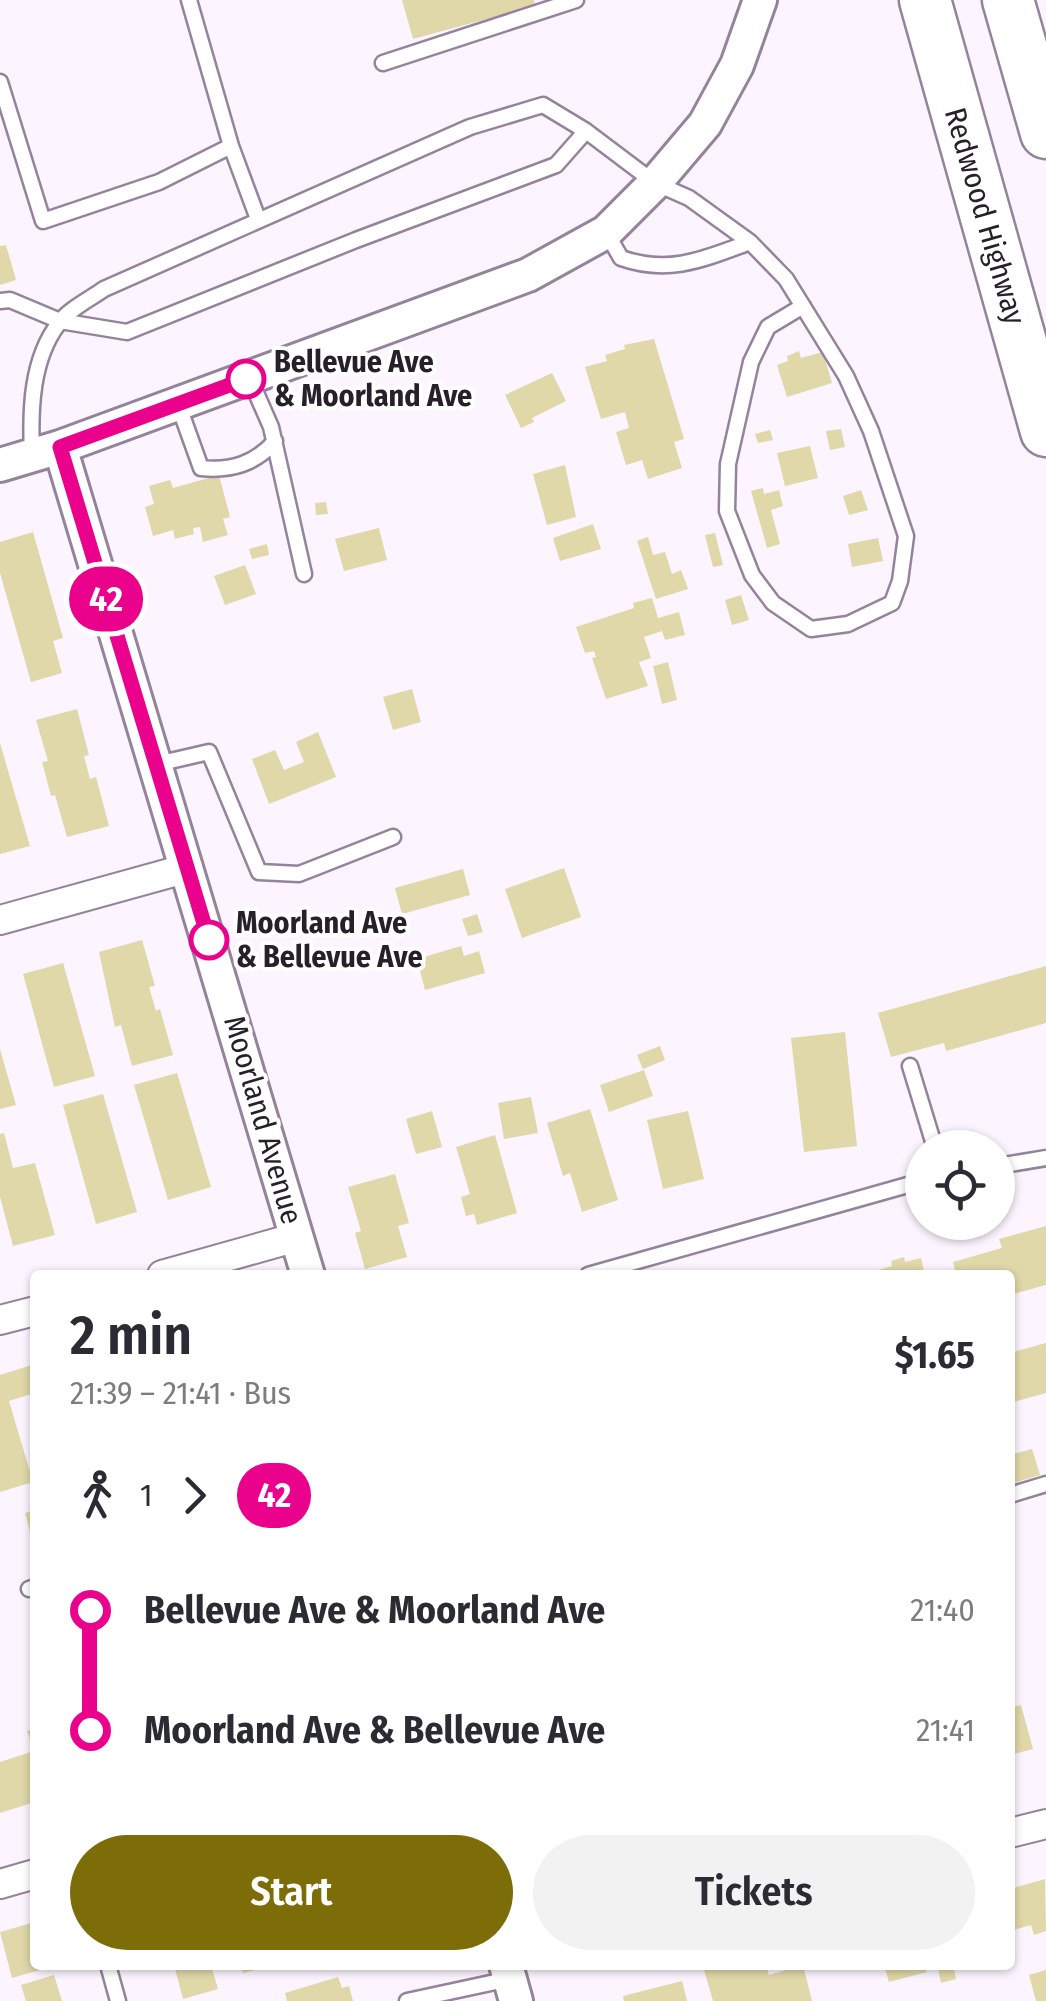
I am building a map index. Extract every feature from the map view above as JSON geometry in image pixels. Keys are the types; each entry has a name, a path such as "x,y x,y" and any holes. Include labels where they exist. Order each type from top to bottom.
{"highway":[{"name":"Redwood Highway","path":"925,0 1046,431"},
{"path":"1008,0 1046,134"}],"street":[{"path":"31,456 528,275 606,232 655,183 705,124 737,65 760,0"},
{"name":"Moorland Avenue","path":"31,456 157,764 307,1270"},
{"path":"0,920 188,868"},
{"path":"180,1270 297,1237"},
{"path":"0,1320 30,1311"},
{"path":"1015,1832 1046,1824"},
{"path":"0,1884 30,1875"}],"lane":[{"path":"189,0 231,146 258,219"},
{"path":"383,63 576,0"},
{"path":"0,82 43,221 159,182 231,146"},
{"path":"31,456 30,407 44,352 60,321 104,289 470,128 543,105 655,183 689,198 750,242 786,280 803,306 846,376 871,431 906,536 900,581 892,603 848,624 811,629 772,603 752,575 727,511 728,464 751,362 768,327 803,306"},
{"path":"0,301 10,300 60,321 127,332 556,164 586,132"},
{"path":"606,232 621,258 645,267 674,266 750,242"},
{"path":"250,378 275,441 304,574"},
{"path":"178,403 201,468 228,469 261,457 275,441"},
{"path":"157,764 209,752 259,872 299,874 393,836"},
{"path":"910,1066 930,1130"},
{"path":"1015,1163 1046,1158"},
{"path":"606,1270 905,1186"},
{"path":"1015,1493 1046,1484"},
{"path":"109,1970 118,2001"},
{"path":"407,2001 511,1982"}],"building":[{"path":"402,0 534,0 535,6 413,39"},
{"path":"6,245 16,280 0,285 0,246"},
{"path":"654,339 684,439 674,442 682,468 648,479 642,460 626,465 616,432 629,428 625,412 601,419 585,367 607,361 605,355 625,349 624,345"},
{"path":"799,351 801,358 823,352 832,383 787,397 777,365"},
{"path":"552,373 566,401 521,428 505,395"},
{"path":"841,429 845,447 830,450 826,431"},
{"path":"770,430 773,440 758,443 755,434"},
{"path":"810,446 818,478 785,486 777,453"},
{"path":"565,465 576,517 547,525 533,474"},
{"path":"219,475 230,517 223,519 228,535 203,542 200,527 193,528 194,534 175,539 173,530 153,536 145,507 154,504 149,486 170,480 173,488"},
{"path":"763,488 764,494 779,490 783,506 771,510 780,544 767,548 751,491"},
{"path":"861,490 868,510 849,515 843,496"},
{"path":"326,502 328,514 316,515 315,503"},
{"path":"593,524 601,549 560,561 553,538"},
{"path":"379,528 387,560 344,571 335,539"},
{"path":"33,532 63,638 53,641 62,673 31,682 0,573 0,542"},
{"path":"715,533 723,565 713,567 705,535"},
{"path":"648,537 653,555 665,552 672,574 681,570 688,589 656,599 637,541"},
{"path":"878,538 883,561 852,567 848,544"},
{"path":"267,544 269,555 252,559 249,549"},
{"path":"245,565 256,594 225,605 214,576"},
{"path":"741,595 749,620 732,625 725,600"},
{"path":"652,598 658,618 679,612 685,635 665,640 662,631 644,637 651,658 639,662 648,686 606,699 592,658 596,657 594,651 585,653 576,627"},
{"path":"668,662 677,700 662,704 653,666"},
{"path":"412,689 421,722 393,730 383,697"},
{"path":"77,709 89,755 84,756 90,779 96,777 109,826 67,837 55,795 51,796 42,762 48,761 36,720"},
{"path":"318,732 336,777 269,804 252,759 275,750 284,770 304,762 296,742"},
{"path":"0,743 30,846 0,854"},
{"path":"564,868 581,917 522,938 505,889"},
{"path":"463,869 470,895 402,914 395,888"},
{"path":"477,914 483,932 468,936 462,919"},
{"path":"142,940 155,986 149,987 156,1011 160,1009 173,1055 132,1066 121,1025 115,1027 99,952"},
{"path":"461,946 464,956 479,951 485,973 425,990 417,959"},
{"path":"63,963 95,1076 54,1087 23,974"},
{"path":"1046,966 1046,1023 946,1051 944,1043 891,1057 878,1013"},
{"path":"845,1032 857,1146 804,1152 791,1038"},
{"path":"660,1046 665,1060 643,1069 637,1055"},
{"path":"0,1049 16,1105 0,1109"},
{"path":"644,1070 653,1096 609,1112 600,1085"},
{"path":"177,1073 211,1187 168,1200 134,1085"},
{"path":"103,1094 137,1212 96,1224 63,1105"},
{"path":"531,1097 538,1133 504,1139 498,1103"},
{"path":"590,1109 618,1200 582,1212 570,1173 563,1176 547,1123"},
{"path":"432,1111 442,1147 416,1154 406,1119"},
{"path":"688,1111 704,1179 663,1189 647,1120"},
{"path":"4,1133 13,1168 35,1163 55,1235 13,1246 0,1197 0,1134"},
{"path":"495,1135 517,1213 477,1225 474,1214 466,1216 461,1197 470,1194 456,1147"},
{"path":"395,1174 409,1223 398,1226 407,1257 365,1269 355,1233 361,1231 348,1187"},
{"path":"1046,1226 1046,1285 1015,1294 1015,1270 955,1270 953,1262 1002,1248 999,1240 1015,1240 1015,1235"},
{"path":"921,1258 924,1270 878,1270 892,1266 891,1261"},
{"path":"1046,1343 1046,1393 1015,1402 1015,1352"},
{"path":"30,1366 30,1395 9,1401 30,1483 0,1492 0,1375"},
{"path":"1032,1449 1040,1475 1015,1482 1015,1454"},
{"path":"1021,1705 1033,1749 1015,1754 1015,1707"},
{"path":"30,1752 30,1804 0,1813 0,1762"},
{"path":"1045,1879 1046,1931 1034,1935 1031,1925 1015,1930 1015,1888"},
{"path":"30,1923 30,1970 40,1970 12,1978 0,1932"},
{"path":"175,1970 212,1970 218,1989 183,1999"},
{"path":"704,1970 768,1970 769,1975 804,1970 812,2001 713,2001"},
{"path":"885,1970 926,1970 927,1972 889,1982"},
{"path":"938,1970 954,1970 956,1979 941,1983"},
{"path":"1046,1970 1046,2001 1036,2001 1029,1975"},
{"path":"54,1975 62,2001 26,2001 21,1985"},
{"path":"338,1977 342,1988 349,1986 353,2001 287,2001 285,1993"},
{"path":"682,1981 687,2001 624,2001 623,1996"}],"bus line":[{"name":"42","path":"209,940 60,447 246,379"}],"place":[{"name":"Bellevue Ave & Moorland Ave","path":"246,379"},
{"name":"Moorland Ave & Bellevue Ave","path":"209,940"}]}
